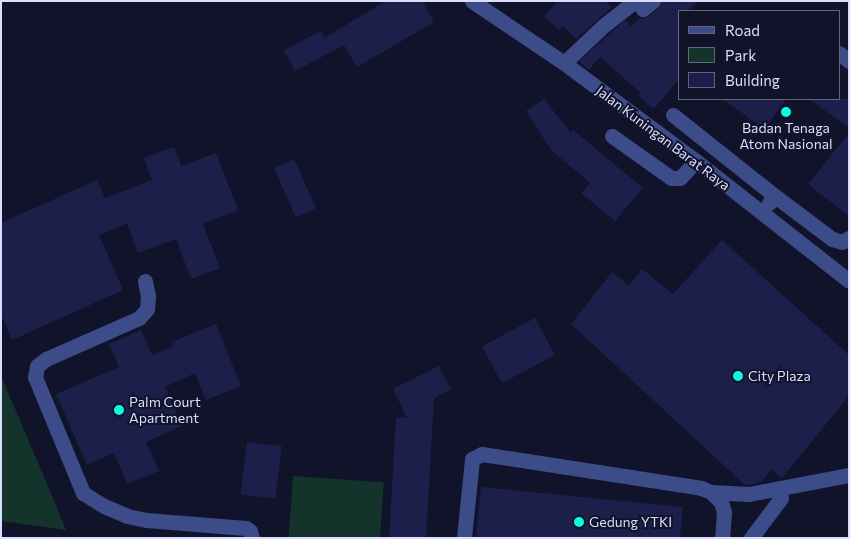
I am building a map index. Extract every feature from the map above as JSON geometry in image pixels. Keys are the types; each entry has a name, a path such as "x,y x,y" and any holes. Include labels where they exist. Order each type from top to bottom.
{"street":[{"path":"564,63 603,26 636,1 642,9 653,1"},
{"name":"Jalan Kuningan Barat Raya","path":"475,2 494,6 564,63 696,161 849,281"},
{"path":"673,115 832,239 842,242 849,238"},
{"path":"612,136 674,179 680,178 696,161"},
{"path":"761,213 775,196"},
{"path":"145,281 148,296 147,309 139,318 46,359 37,366 35,377 79,484 83,493 104,506 126,516 146,520 246,528 250,531 252,538"},
{"path":"464,538 472,459 482,454 701,488 711,492 749,494 849,475"},
{"path":"711,492 721,502 724,512 722,538"},
{"path":"750,538 781,498"}],"green space":[{"path":"1,376 51,493 66,530 1,521"},
{"path":"293,476 384,482 380,538 289,538"}],"building":[{"path":"386,1 422,1 434,22 357,67 344,45 295,71 284,50 321,31 324,38"},
{"path":"558,1 605,1 612,7 576,39 563,26 559,30 544,16"},
{"path":"662,1 699,1 688,10 678,10 678,80 654,109 638,96 640,92 600,57 589,70 579,61 625,20 631,26 640,18 648,17 659,8"},
{"path":"544,99 571,133 573,130 643,188 615,221 581,193 590,183 551,150 526,111"},
{"path":"849,99 849,128 810,100"},
{"path":"724,100 785,100 764,129"},
{"path":"849,133 849,216 808,184"},
{"path":"174,147 181,166 216,153 238,210 203,224 220,268 191,279 176,239 138,253 127,223 99,235 123,290 12,340 1,314 1,223 97,180 105,198 152,180 144,158"},
{"path":"294,159 316,208 296,217 274,168"},
{"name":"City Plaza","path":"722,240 849,355 849,396 782,478 771,470 761,482 748,485 744,484 571,324 612,272 629,286 642,269 673,294"},
{"path":"535,318 555,355 502,383 482,346"},
{"name":"Palm Court Apartment","path":"216,324 241,386 206,400 195,373 165,387 182,426 146,442 159,471 127,484 114,453 87,465 56,394 119,367 109,344 141,330 152,355 174,346 172,342"},
{"path":"439,366 451,390 434,398 426,538 389,538 396,417 407,418 393,389"},
{"path":"247,442 282,446 275,499 241,495"},
{"name":"Gedung YTKI","path":"481,487 683,507 680,538 476,538"}],"place":[{"name":"Badan Tenaga Atom Nasional","path":"786,112"},
{"name":"City Plaza","path":"738,376"},
{"name":"Palm Court Apartment","path":"119,410"},
{"name":"Gedung YTKI","path":"579,522"}]}
